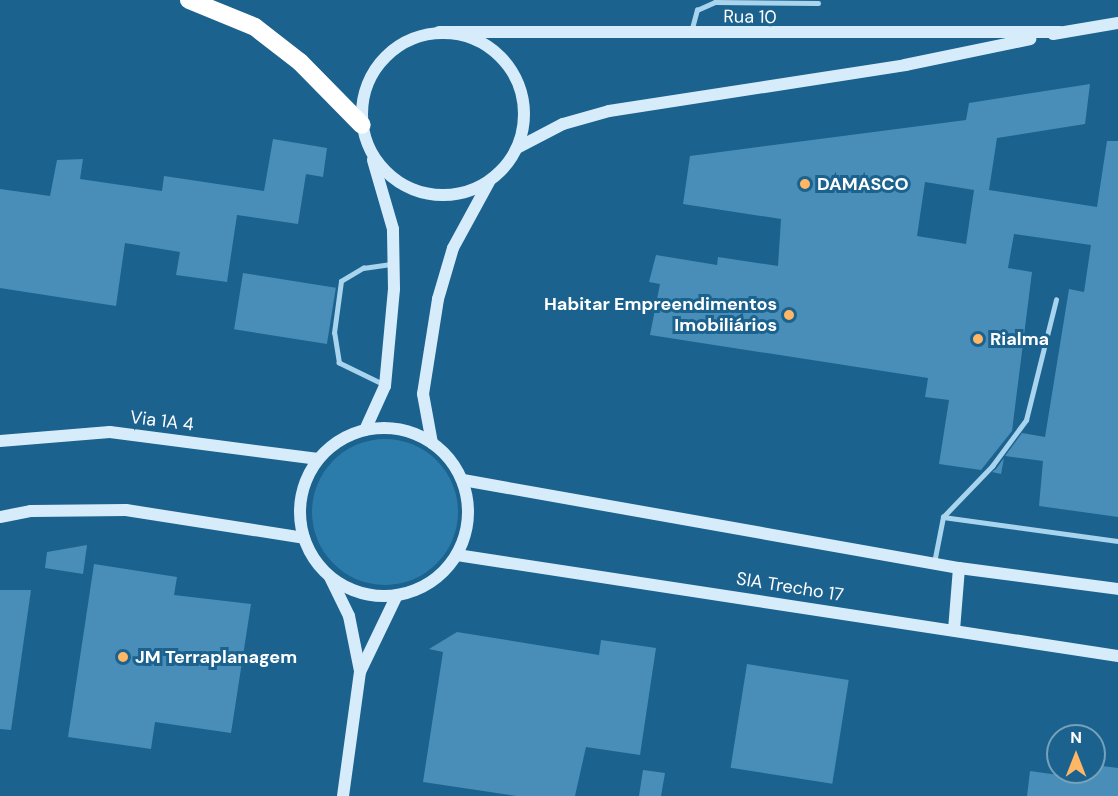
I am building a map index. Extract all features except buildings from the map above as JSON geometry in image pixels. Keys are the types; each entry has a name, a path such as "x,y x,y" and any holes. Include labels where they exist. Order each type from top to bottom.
{"highway":[{"path":"189,0 255,27 300,62 362,125"}],"street":[{"name":"Rua 10","path":"517,148 563,124 609,111 905,65 1060,32 1118,23"},
{"path":"365,430 385,386 394,264 393,229 362,125 362,98 383,59 412,38 439,32 467,35 492,48 512,68 523,94 525,122 517,148 490,181 453,248 438,299 423,394 432,443"},
{"name":"Rua 10","path":"439,32 690,34 1060,32"},
{"path":"371,153 388,174 411,189 438,195 465,192 490,181"},
{"path":"330,576 350,589 397,595 421,588 457,555 468,521 463,480 432,443 411,432 365,430 340,441 318,459 302,495 304,538 330,576 349,616 360,672"},
{"name":"Via 1A 4","path":"0,441 110,432 318,459"},
{"path":"463,480 959,568 1118,589"},
{"path":"0,517 31,511 126,510 304,538"},
{"name":"SIA Trecho 17","path":"457,555 1118,656"},
{"path":"954,630 959,568"},
{"path":"343,796 360,672 397,595"}],"lane":[{"path":"690,34 697,10 715,2 818,3"},
{"path":"385,386 339,363 334,333 341,281 363,268 394,264"},
{"path":"934,563 943,517 992,466 1026,420 1056,300"},
{"path":"943,517 1118,541"}],"shaded area":[{"path":"385,439 413,445 437,460 452,484 458,512 452,540 437,564 413,579 385,585 357,579 333,564 318,540 312,512 318,484 333,460 357,445"}],"place":[{"name":"DAMASCO","path":"805,184"},
{"name":"Habitar Empreendimentos Imobiliários","path":"789,315"},
{"name":"Rialma","path":"978,339"},
{"name":"JM Terraplanagem","path":"123,657"}]}
